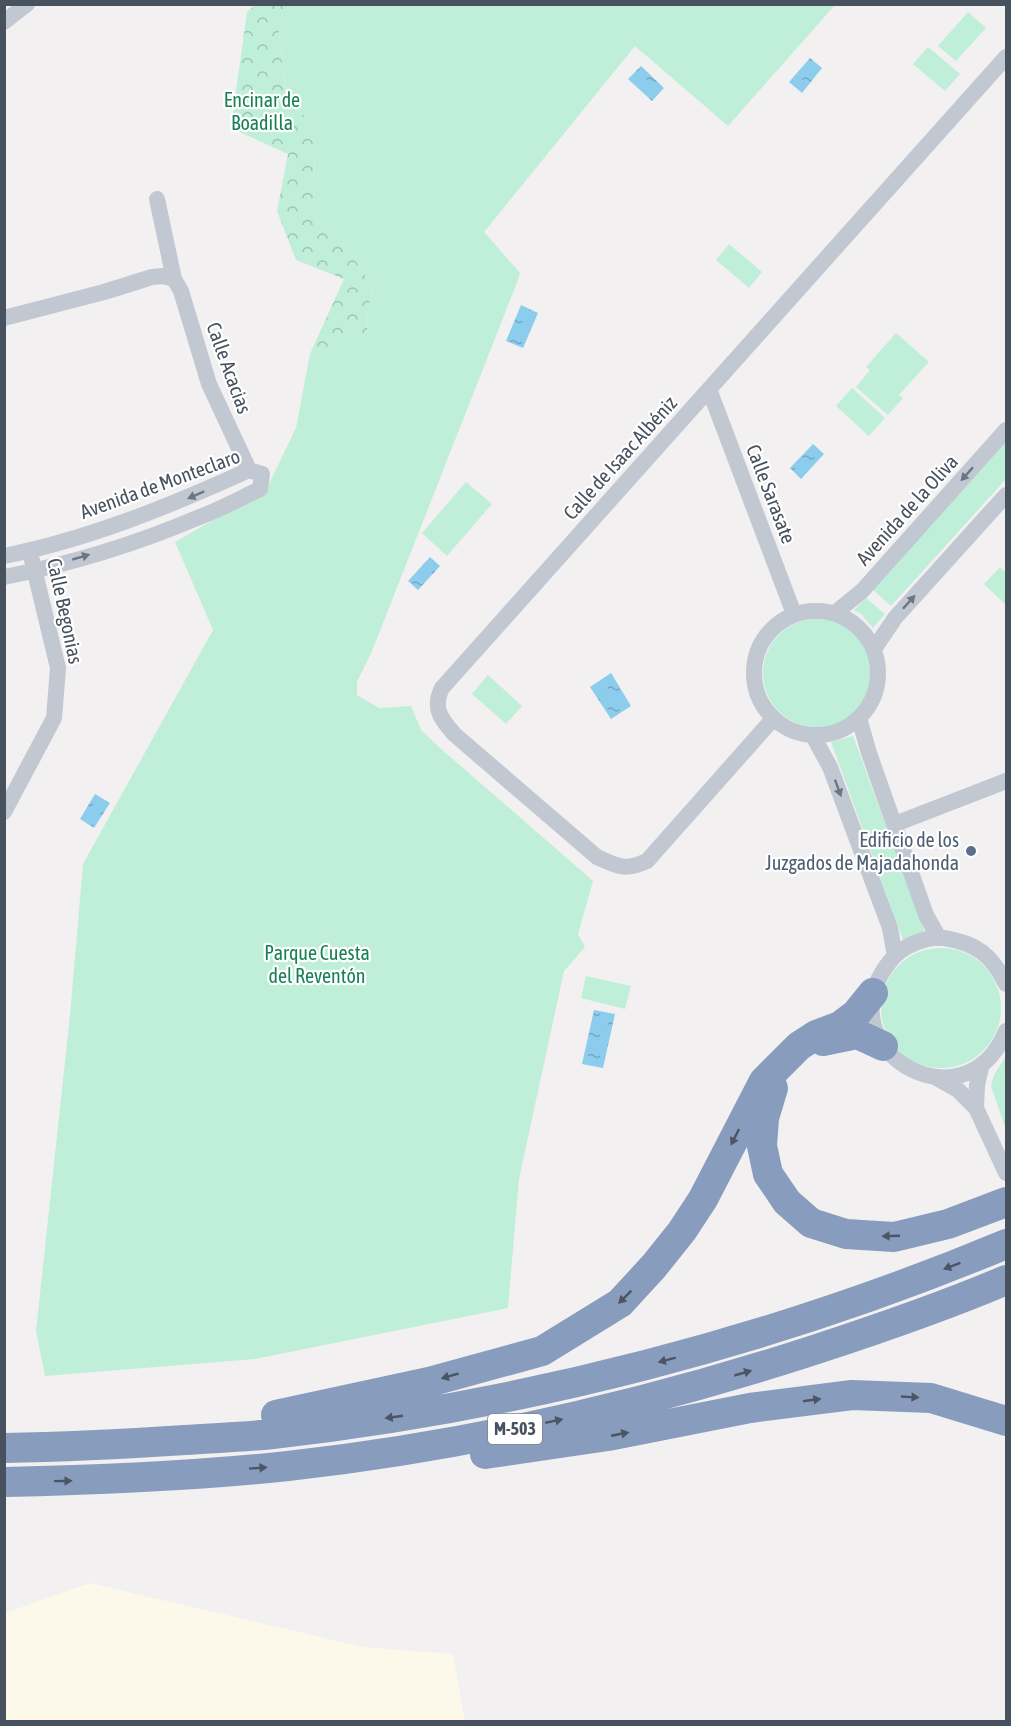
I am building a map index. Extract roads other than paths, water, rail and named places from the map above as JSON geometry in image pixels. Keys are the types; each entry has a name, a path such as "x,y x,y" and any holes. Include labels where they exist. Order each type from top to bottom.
{"highway":[{"path":"70,1447 167,1428 273,1416 429,1382 542,1350 620,1303 654,1266 704,1199 764,1081 798,1046 816,1035 840,1026 856,1014 873,993"},
{"path":"883,1046 857,1034 821,1042 804,1052 772,1088 764,1118 762,1146 768,1174 787,1202 812,1223 846,1234 894,1238 948,1224 1006,1202"},
{"name":"M-503","path":"4,1448 70,1447 272,1434 440,1410 656,1363 738,1340 885,1291 1006,1244"},
{"name":"M-503","path":"291,1466 450,1442 576,1416 661,1395 745,1372 891,1325 1006,1280"},
{"name":"M-503","path":"4,1482 105,1480 291,1466 418,1462 608,1436 750,1408 852,1395 931,1398 1006,1421"}],"street":[{"path":"4,22 27,4"},
{"name":"Calle de Isaac Albéniz","path":"773,719 647,861 633,867 620,868 597,857 454,734 438,710 437,698 442,688 1006,57"},
{"name":"Calle Acacias","path":"157,199 174,279 181,291 209,384 249,470"},
{"path":"4,318 152,277 163,276 174,279"},
{"name":"Calle Sarasate","path":"709,389 794,614"},
{"name":"Avenida de la Oliva","path":"835,613 862,591 1006,430"},
{"name":"Avenida de Monteclaro","path":"4,556 30,551 113,526 187,499 249,470 262,474 260,489 177,526 34,571 4,577"},
{"path":"874,649 895,618 1006,495"},
{"name":"Calle Begonias","path":"4,812 54,718 58,668 30,551"},
{"path":"814,610 835,613 851,621 865,633 874,649 878,667 877,686 871,703 859,718 846,728 830,734 813,736 791,731 773,719 760,702 753,682 754,661 762,641 776,624 794,614 814,610"},
{"path":"859,718 869,753 927,915 939,938"},
{"path":"813,736 830,767 886,917 894,956"},
{"path":"895,824 1006,782"},
{"path":"1006,984 998,966 982,950 961,940 939,938 915,943 894,956 881,973 873,993 873,1021 883,1046 905,1068 920,1074 935,1077 968,1072 982,1064 993,1053 1006,1031"},
{"path":"976,1108 977,1085 982,1064"},
{"path":"935,1077 958,1090 976,1108 1005,1170"}],"water":[{"path":"810,58 822,68 802,93 789,82"},
{"path":"641,66 664,88 652,101 628,79"},
{"path":"521,305 538,313 523,348 506,341"},
{"path":"813,444 824,454 801,479 790,468"},
{"path":"430,557 440,566 418,590 408,581"},
{"path":"611,673 631,706 611,719 590,687"},
{"path":"95,794 110,803 94,828 80,819"},
{"path":"594,1010 615,1014 603,1068 582,1064"}],"place":[{"name":"Edificio de los Juzgados de Majadahonda","path":"971,851"}],"park label":[{"name":"Encinar de Boadilla","path":"262,112"},
{"name":"Parque Cuesta del Reventón","path":"317,964"}]}
